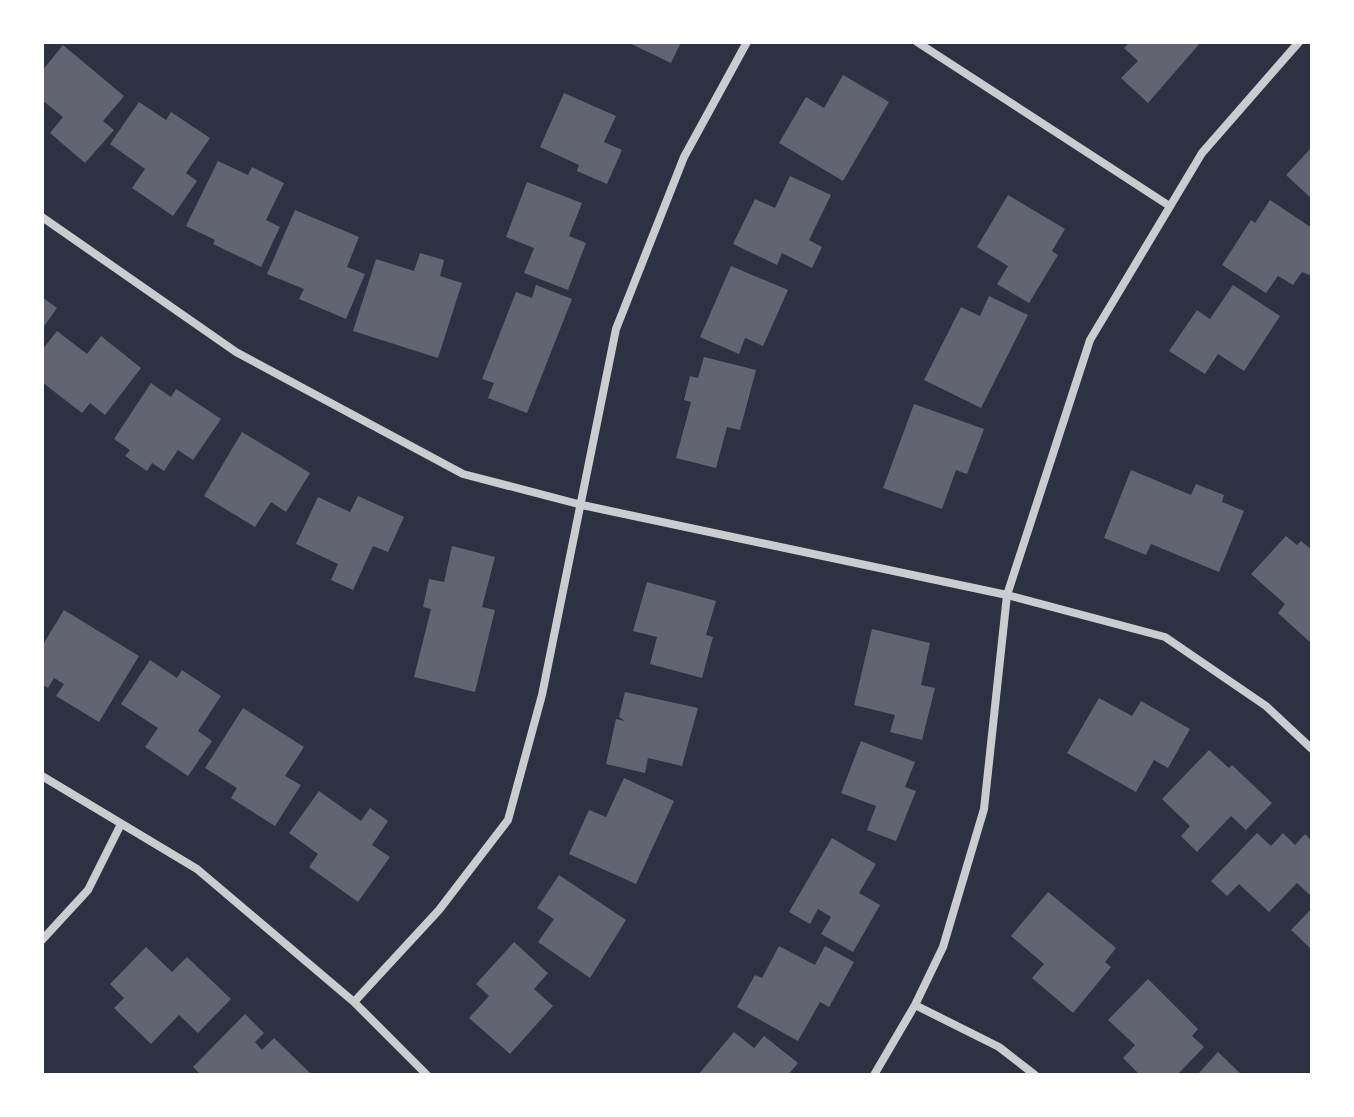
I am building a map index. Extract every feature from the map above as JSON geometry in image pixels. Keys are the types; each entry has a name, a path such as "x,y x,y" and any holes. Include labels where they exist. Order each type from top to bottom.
{"street":[{"path":"354,1002 439,910 508,820 542,695 616,329 684,157 747,42"},
{"path":"917,42 1168,205"},
{"path":"874,1075 915,1005 943,947 984,809 1007,595 1090,340 1168,205 1202,153 1299,42"},
{"path":"42,217 236,352 463,474 582,505 1007,595 1165,637 1266,706 1312,749"},
{"path":"42,776 197,869 354,1002 427,1075"},
{"path":"42,940 88,890 121,824"},
{"path":"915,1005 999,1047 1035,1075"}],"building":[{"path":"627,42 681,42 671,63"},
{"path":"1130,42 1201,42 1148,103 1121,78 1138,61 1124,48"},
{"path":"63,45 124,96 103,121 114,130 85,163 50,133 63,117 42,100 42,71"},
{"path":"843,75 889,102 843,181 779,143 806,97 824,108"},
{"path":"564,93 616,116 604,142 622,150 607,184 577,171 579,165 540,147"},
{"path":"139,102 166,120 171,112 210,138 186,173 197,181 173,216 132,188 145,169 110,144"},
{"path":"1312,147 1312,199 1286,175"},
{"path":"218,161 248,175 252,167 284,183 266,220 280,227 261,267 213,244 215,240 186,226"},
{"path":"790,176 831,195 809,240 822,247 812,268 782,253 777,265 733,244 755,199 775,208"},
{"path":"527,182 582,203 569,236 586,243 568,290 524,273 534,248 506,237"},
{"path":"1008,195 1065,229 1052,251 1058,255 1029,303 997,284 1008,266 977,247"},
{"path":"1270,200 1312,228 1312,276 1302,272 1293,285 1278,276 1266,293 1222,265 1251,220 1255,223"},
{"path":"295,210 359,237 347,267 365,274 346,319 299,299 304,289 267,274"},
{"path":"420,253 444,260 440,276 462,283 438,358 353,331 376,259 414,271"},
{"path":"731,266 788,290 763,346 745,338 739,354 700,337"},
{"path":"536,285 572,299 527,413 488,398 494,383 482,379 516,292 532,298"},
{"path":"1233,285 1280,316 1244,371 1218,354 1205,374 1169,351 1197,310 1210,319"},
{"path":"989,296 1028,315 981,408 924,380 961,307 980,316"},
{"path":"42,297 57,308 42,329"},
{"path":"57,331 87,354 101,336 141,368 105,415 90,403 82,413 42,382 42,350"},
{"path":"704,357 756,370 740,430 727,427 716,468 676,458 691,402 684,400 690,376 698,378"},
{"path":"151,383 171,397 176,389 221,419 193,460 178,450 164,471 152,463 147,471 125,456 130,450 114,439"},
{"path":"914,404 984,429 967,474 956,470 942,509 883,488"},
{"path":"242,432 310,473 286,512 271,502 255,527 204,496"},
{"path":"1131,470 1191,495 1196,484 1224,495 1222,502 1244,511 1219,572 1151,544 1146,555 1104,538"},
{"path":"358,496 404,517 388,552 373,546 353,590 331,580 338,564 296,544 318,497 350,512"},
{"path":"1286,536 1297,545 1301,541 1312,550 1312,644 1278,613 1285,604 1251,574"},
{"path":"452,546 495,557 482,607 495,610 475,692 414,677 431,609 423,607 429,579 444,582"},
{"path":"647,582 716,601 706,635 713,637 702,678 650,664 657,637 633,631"},
{"path":"64,610 139,656 99,722 56,696 64,684 54,678 48,688 42,684 42,646"},
{"path":"872,629 930,643 921,685 935,688 922,740 890,732 895,715 854,705"},
{"path":"150,660 177,678 182,670 221,696 198,731 212,741 188,776 145,747 158,728 121,704"},
{"path":"625,692 698,708 682,766 648,758 645,773 606,764 616,719 625,721 619,717"},
{"path":"1099,698 1132,716 1141,701 1190,729 1168,768 1154,760 1136,792 1067,753"},
{"path":"243,708 304,747 285,776 301,785 275,826 231,798 237,788 205,768"},
{"path":"861,741 915,762 905,787 916,791 896,841 867,830 876,806 841,793"},
{"path":"1209,750 1229,768 1232,765 1272,803 1246,830 1231,816 1197,852 1181,836 1190,826 1162,799"},
{"path":"624,778 674,801 636,884 569,854 589,810 606,817"},
{"path":"319,791 361,821 370,808 388,821 372,845 390,857 358,902 309,867 318,854 289,833"},
{"path":"1257,833 1271,846 1283,833 1295,845 1305,834 1312,841 1312,897 1297,883 1269,912 1239,884 1227,896 1211,881"},
{"path":"832,838 876,864 859,893 880,905 853,952 821,934 831,917 818,909 810,924 789,912"},
{"path":"559,875 626,920 590,978 538,942 554,919 537,908"},
{"path":"1048,892 1116,948 1105,962 1111,967 1073,1013 1032,978 1044,964 1011,936"},
{"path":"1312,908 1312,946 1310,948 1291,930"},
{"path":"514,942 548,973 534,989 553,1006 510,1054 469,1018 489,996 476,984"},
{"path":"779,946 815,965 825,946 854,962 829,1007 820,1002 798,1041 737,1007 755,975 762,978"},
{"path":"146,947 172,972 187,957 231,999 198,1033 179,1015 151,1044 114,1008 124,998 110,984"},
{"path":"1148,979 1198,1029 1192,1036 1204,1047 1177,1075 1140,1075 1123,1058 1135,1045 1108,1020"},
{"path":"245,1014 264,1033 255,1042 262,1050 274,1038 312,1075 201,1075 193,1067"},
{"path":"734,1032 754,1048 764,1036 798,1063 788,1075 698,1075"},
{"path":"1218,1052 1242,1075 1197,1075"}]}
